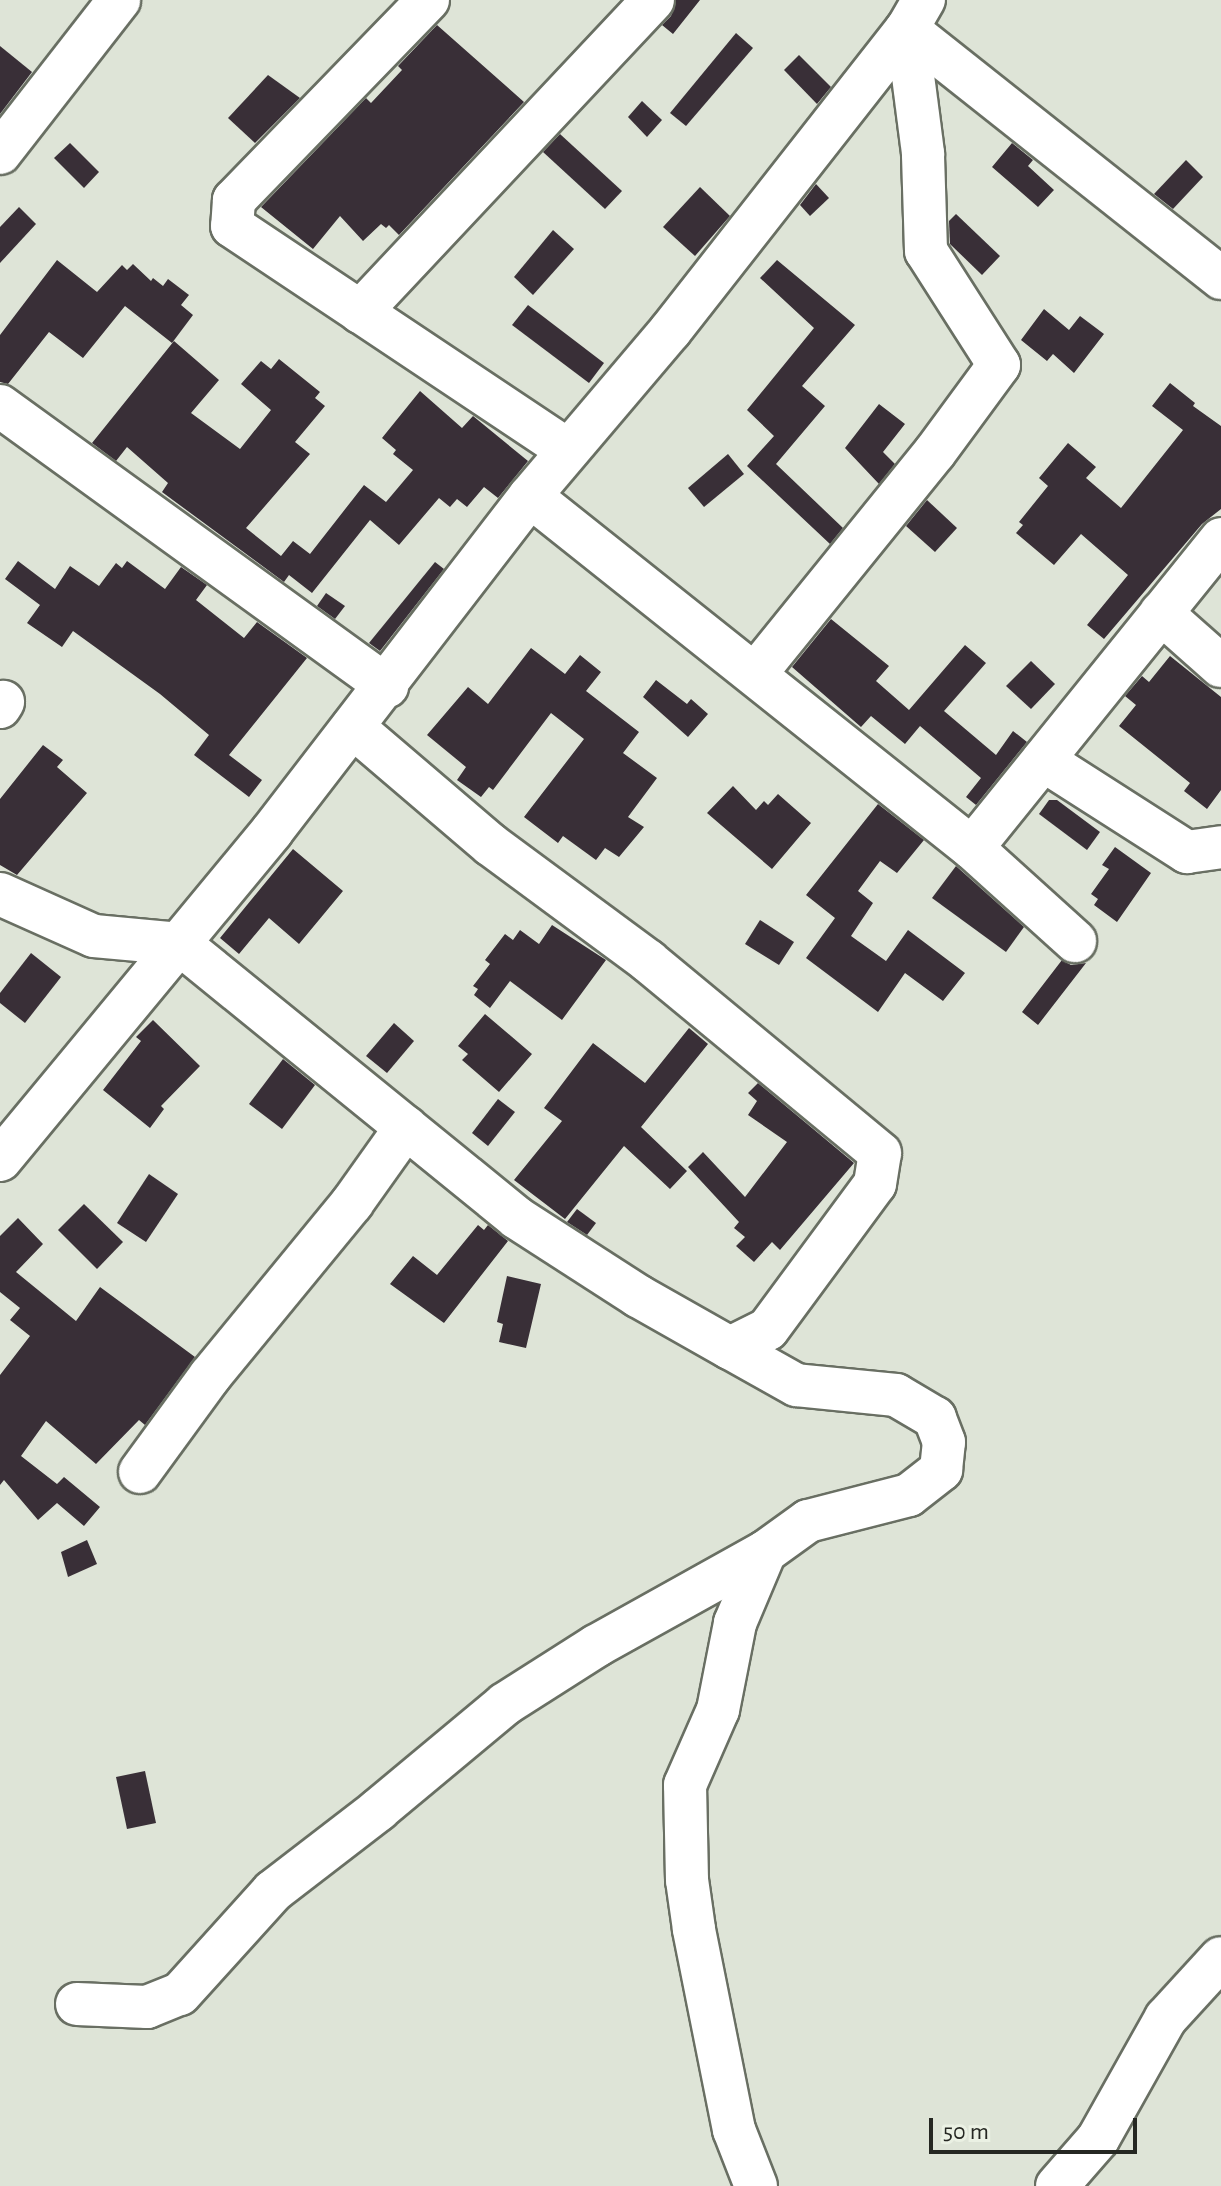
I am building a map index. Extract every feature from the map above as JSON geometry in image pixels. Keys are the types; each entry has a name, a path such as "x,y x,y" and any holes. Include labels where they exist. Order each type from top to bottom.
{"street":[{"path":"0,153 118,0"},
{"path":"428,0 234,200 232,226 568,450"},
{"path":"360,312 653,0"},
{"path":"915,15 1221,278"},
{"path":"0,1160 180,944 387,686 530,496 670,331 915,15"},
{"path":"756,673 935,452 999,365 926,251 915,15"},
{"path":"0,406 387,686"},
{"path":"530,496 972,848 1075,941"},
{"path":"972,848 1221,539"},
{"path":"1161,613 1221,666"},
{"path":"353,727 491,845 648,961 880,1153 875,1184 768,1329 730,1348"},
{"path":"1043,760 1187,852 1221,847"},
{"path":"0,894 17,905 94,936 180,944 517,1218 638,1296 796,1385 896,1395 935,1418 944,1442 941,1470 909,1495 808,1521 765,1552 596,1646 505,1704 378,1810 273,1891 180,1994 147,2007 77,2004"},
{"path":"140,1472 210,1376 352,1203 406,1127"},
{"path":"756,2186 734,2130 694,1929 687,1880 685,1785 718,1710 735,1623 765,1552"},
{"path":"1057,2186 1098,2139 1166,2018 1221,1958"}],"building":[{"path":"676,0 700,0 673,34 662,25 671,16"},
{"path":"437,25 524,102 399,235 389,225 386,228 381,224 363,241 340,216 313,249 261,207 366,98 371,103 402,70 398,66"},
{"path":"736,33 753,48 686,126 670,113"},
{"path":"0,46 32,72 0,114"},
{"path":"799,55 831,87 817,104 784,70"},
{"path":"268,75 300,98 255,143 228,118"},
{"path":"642,101 662,120 647,137 628,117"},
{"path":"560,134 622,191 605,209 543,152"},
{"path":"70,143 99,172 84,188 54,158"},
{"path":"1012,143 1033,160 1028,166 1054,190 1038,207 992,167"},
{"path":"1186,160 1203,177 1173,209 1154,194"},
{"path":"816,184 829,198 810,216 800,205"},
{"path":"700,187 730,216 695,256 663,227"},
{"path":"19,207 36,224 0,263 0,227"},
{"path":"956,214 1000,256 982,275 950,244 949,221"},
{"path":"553,230 574,249 533,295 514,277"},
{"path":"57,260 97,292 122,265 127,270 133,264 151,281 153,278 163,286 168,279 189,295 181,305 193,315 172,343 125,306 83,358 49,332 8,384 0,382 0,335"},
{"path":"777,260 855,325 802,386 825,406 776,464 843,528 830,544 747,466 774,436 747,410 814,328 760,278"},
{"path":"528,305 604,363 589,383 512,325"},
{"path":"1044,309 1069,330 1080,316 1104,334 1074,373 1053,354 1047,361 1021,340"},
{"path":"174,341 219,380 191,413 240,449 271,410 241,384 261,361 271,369 279,359 320,392 315,398 325,406 295,442 310,454 246,528 281,556 293,541 310,554 364,485 386,502 413,470 393,454 396,450 382,438 420,391 462,428 473,416 528,461 498,498 484,487 467,507 457,499 450,507 439,498 399,545 370,520 312,593 289,575 284,582 162,492 168,483 127,447 116,461 92,443"},
{"path":"1170,383 1195,403 1193,406 1221,426 1221,509 1202,524 1104,639 1087,625 1128,575 1081,534 1054,565 1016,533 1023,525 1019,522 1048,486 1039,478 1068,443 1096,467 1086,478 1121,508 1183,430 1152,406"},
{"path":"879,404 905,424 883,452 895,464 879,484 845,448"},
{"path":"728,454 744,474 704,507 688,488"},
{"path":"927,500 957,528 935,552 906,526"},
{"path":"18,561 55,589 70,566 99,586 116,563 122,568 127,561 165,589 181,567 207,585 196,600 244,638 257,622 307,658 229,755 262,780 249,797 194,755 209,735 160,694 73,631 62,647 27,623 40,605 5,579"},
{"path":"435,562 444,569 380,651 369,643"},
{"path":"326,593 345,606 335,619 317,606"},
{"path":"831,619 889,666 876,681 909,710 965,645 986,663 944,711 996,755 1013,731 1027,742 976,805 966,797 981,778 920,726 905,744 871,716 861,727 792,667"},
{"path":"531,648 565,674 580,655 601,672 586,691 639,732 623,753 657,778 628,817 644,827 619,857 605,848 596,860 563,836 558,843 524,817 584,739 551,713 493,790 489,787 481,797 457,780 466,767 427,735 468,687 488,704"},
{"path":"1170,656 1221,697 1221,790 1207,809 1184,791 1190,783 1119,726 1136,705 1125,696 1142,676 1149,682"},
{"path":"1031,661 1055,684 1031,709 1006,686"},
{"path":"656,680 687,704 691,699 708,714 688,737 643,697"},
{"path":"43,745 63,760 57,767 87,793 17,875 0,865 0,799"},
{"path":"733,786 756,810 764,801 768,805 778,794 811,823 772,869 707,813"},
{"path":"1049,800 1057,800 1100,832 1087,850 1039,814"},
{"path":"878,804 924,840 897,873 880,861 858,891 873,903 851,936 886,961 908,930 965,973 943,1001 905,973 878,1012 806,958 835,918 806,895"},
{"path":"1115,847 1151,873 1117,922 1094,905 1098,899 1091,894 1109,869 1102,865"},
{"path":"293,849 343,891 299,944 269,918 239,954 220,938"},
{"path":"956,866 1024,927 1006,952 932,898"},
{"path":"760,920 794,942 779,965 745,944"},
{"path":"552,925 606,960 562,1020 510,981 490,1008 474,995 478,989 473,986 490,964 485,960 505,934 513,940 520,930 539,944"},
{"path":"31,953 61,977 25,1023 0,1003 0,993"},
{"path":"1062,960 1071,965 1086,963 1038,1025 1022,1012"},
{"path":"485,1014 532,1054 499,1092 462,1060 468,1054 458,1046"},
{"path":"153,1020 200,1066 161,1106 164,1109 150,1128 103,1090 141,1041 136,1037"},
{"path":"394,1023 414,1041 387,1073 366,1056"},
{"path":"689,1028 708,1044 641,1127 687,1171 670,1189 624,1146 565,1219 514,1180 562,1121 544,1108 593,1043 645,1083"},
{"path":"283,1059 315,1085 282,1129 249,1104"},
{"path":"758,1083 854,1163 780,1250 772,1242 754,1262 736,1246 745,1237 734,1228 739,1222 688,1167 703,1152 745,1197 787,1142 748,1115 757,1101 748,1093"},
{"path":"498,1099 515,1112 488,1146 472,1133"},
{"path":"149,1174 178,1194 146,1242 117,1223"},
{"path":"84,1204 123,1242 97,1269 58,1230"},
{"path":"577,1209 596,1223 587,1235 567,1222"},
{"path":"18,1218 43,1244 16,1272 76,1321 100,1287 195,1357 145,1425 139,1420 96,1464 46,1421 21,1456 57,1484 64,1477 100,1507 84,1526 57,1503 38,1520 4,1480 0,1485 0,1375 30,1336 10,1320 20,1308 0,1292 0,1236"},
{"path":"478,1225 484,1230 488,1225 508,1241 444,1323 390,1284 413,1256 437,1275"},
{"path":"507,1276 541,1284 526,1348 499,1342 503,1324 497,1322"},
{"path":"87,1540 97,1564 68,1577 61,1552"},
{"path":"145,1771 156,1823 127,1829 116,1777"}]}
